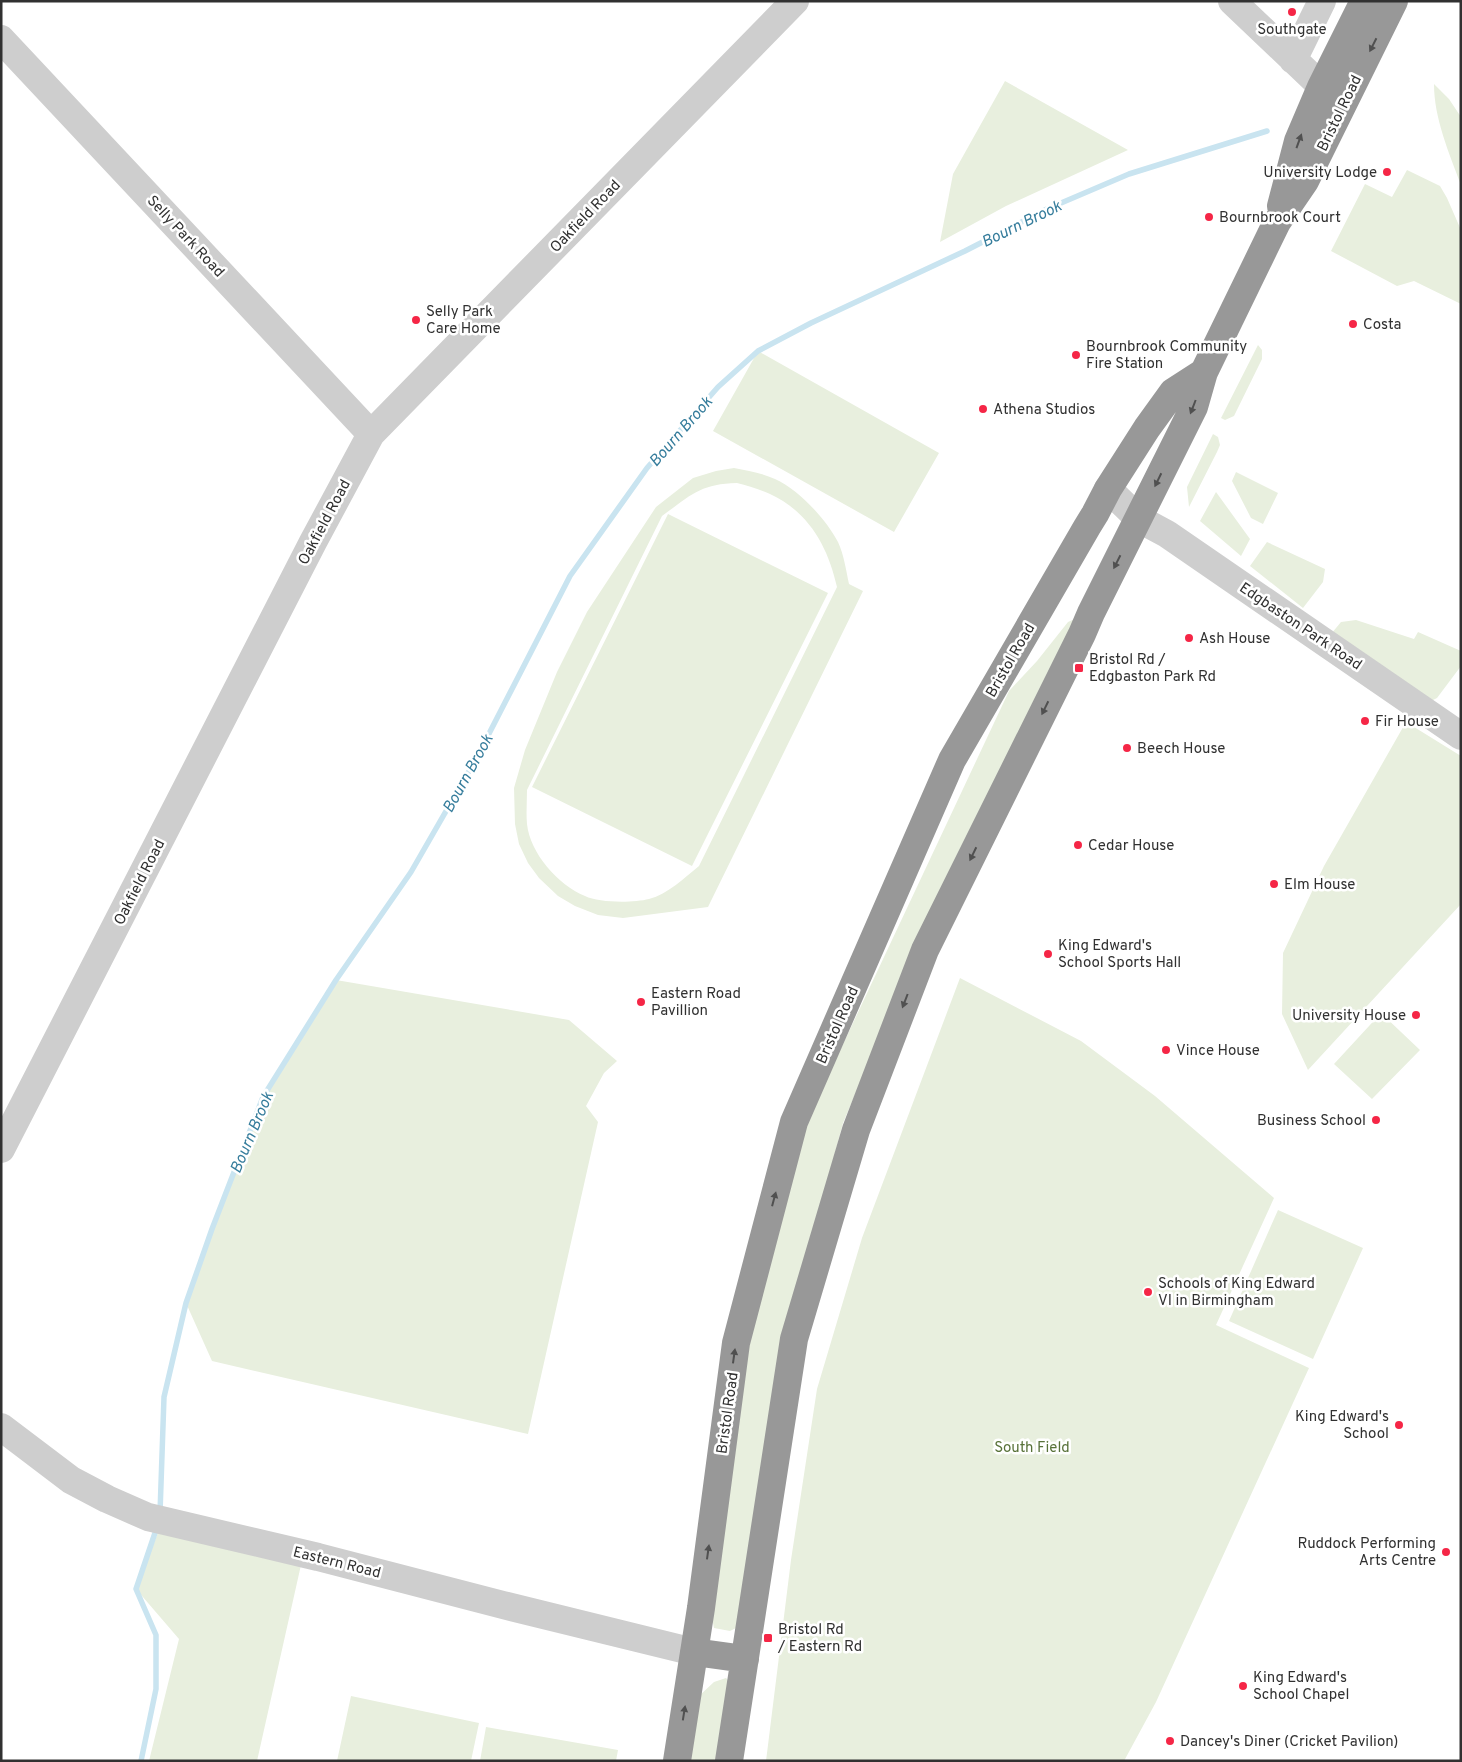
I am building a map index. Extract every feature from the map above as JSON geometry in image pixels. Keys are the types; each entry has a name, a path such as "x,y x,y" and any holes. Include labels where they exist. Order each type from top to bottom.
{"highway":[{"name":"Bristol Road","path":"1278,222 1288,174 1298,141 1321,87 1364,1"},
{"name":"Bristol Road","path":"725,1759 745,1659 794,1339 856,1130 925,950 1194,407 1204,372 1278,222 1305,181 1394,1"},
{"name":"Bristol Road","path":"677,1761 694,1652 736,1343 794,1122 952,760 1108,490 1148,428 1173,392 1204,372"},
{"path":"988,699 1026,662 1057,614 1107,521 1120,514 1139,519"},
{"path":"694,1652 745,1659"}],"street":[{"name":"Oakfield Road","path":"1,1149 313,542 371,434 795,1"},
{"path":"1232,1 1342,106"},
{"path":"1293,60 1322,1"},
{"name":"Selly Park Road","path":"1,39 371,434"},
{"name":"Edgbaston Park Road","path":"1108,490 1139,519 1167,534 1461,736"},
{"name":"Eastern Road","path":"1,1427 71,1480 107,1499 158,1519 318,1557 694,1652"}],"green space":[{"path":"1005,81 1128,150 1006,206 940,242 953,174"},
{"path":"1434,84 1449,99 1461,117 1461,185 1439,122"},
{"path":"1407,170 1440,186 1461,230 1461,304 1414,281 1397,286 1331,251 1365,184 1392,197"},
{"path":"1258,345 1262,350 1262,359 1234,416 1225,420 1221,418"},
{"path":"758,351 939,453 894,532 713,431"},
{"path":"1213,434 1218,437 1220,445 1189,507 1187,487"},
{"path":"734,468 755,472 775,479 793,490 811,506 833,533 842,552 849,584 863,591 708,907 623,918 598,915 575,906 558,896 539,878 528,863 519,844 515,824 514,788 525,750 557,672 587,612 656,507 693,478","holes":["737,483 766,492 796,510 815,532 822,545 837,587 699,866 669,890 649,899 616,902 585,896 565,884 547,867 540,857 529,835 527,824 527,790 662,516 696,492 705,488"]},
{"path":"1236,472 1278,493 1263,524 1251,518 1232,481"},
{"path":"1216,492 1250,539 1241,556 1200,521"},
{"path":"668,514 828,593 692,866 532,787"},
{"path":"1267,542 1325,569 1323,582 1303,608 1250,566"},
{"path":"1077,618 921,938 843,1123 787,1332 736,1628 730,1631 714,1628 710,1608 746,1347 806,1123 1009,691 1037,661 1068,622"},
{"path":"1356,620 1414,639 1418,632 1461,651 1461,666 1437,698 1427,703 1331,634 1341,622"},
{"path":"1406,722 1461,756 1461,904 1308,1070 1282,1014 1283,953 1324,866"},
{"name":"South Field","path":"960,978 1081,1041 1155,1096 1274,1198 1216,1325 1309,1368 1156,1702 1124,1761 766,1761 791,1560 817,1389 862,1238"},
{"path":"336,980 569,1020 617,1061 604,1073 586,1106 598,1122 528,1434 212,1361 186,1303 263,1097"},
{"path":"1381,1013 1420,1050 1372,1099 1334,1064"},
{"path":"1278,1210 1363,1248 1313,1359 1229,1321"},
{"path":"159,1530 303,1556 257,1761 149,1761 179,1639 136,1589"},
{"path":"726,1678 731,1683 718,1761 686,1761 699,1696 714,1682"},
{"path":"351,1696 479,1723 471,1761 337,1761"},
{"path":"486,1727 618,1750 616,1761 480,1761"}],"waterway":[{"name":"Bourn Brook","path":"160,1513 164,1397 186,1303 212,1229 263,1097 336,980 411,872 476,759 570,576 647,468 718,387 758,351 811,323 965,251 1047,209 1129,174 1267,131"},
{"name":"Bourn Brook","path":"141,1761 156,1689 156,1635 136,1589 157,1527"}],"place":[{"name":"Southgate","path":"1292,12"},
{"name":"University Lodge","path":"1387,172"},
{"name":"Bournbrook Court","path":"1209,217"},
{"name":"Selly Park Care Home","path":"416,320"},
{"name":"Costa","path":"1353,324"},
{"name":"Bournbrook Community Fire Station","path":"1076,355"},
{"name":"Athena Studios","path":"983,409"},
{"name":"Ash House","path":"1189,638"},
{"name":"Bristol Rd / Edgbaston Park Rd","path":"1079,668"},
{"name":"Fir House","path":"1365,721"},
{"name":"Beech House","path":"1127,748"},
{"name":"Cedar House","path":"1078,845"},
{"name":"Elm House","path":"1274,884"},
{"name":"King Edward's School Sports Hall","path":"1048,954"},
{"name":"Eastern Road Pavillion","path":"641,1002"},
{"name":"University House","path":"1416,1015"},
{"name":"Vince House","path":"1166,1050"},
{"name":"Business School","path":"1376,1120"},
{"name":"Schools of King Edward VI in Birmingham","path":"1148,1292"},
{"name":"King Edward's School","path":"1399,1425"},
{"name":"Ruddock Performing Arts Centre","path":"1446,1552"},
{"name":"Bristol Rd / Eastern Rd","path":"768,1638"},
{"name":"King Edward's School Chapel","path":"1243,1686"},
{"name":"Dancey's Diner (Cricket Pavilion)","path":"1170,1741"}]}
